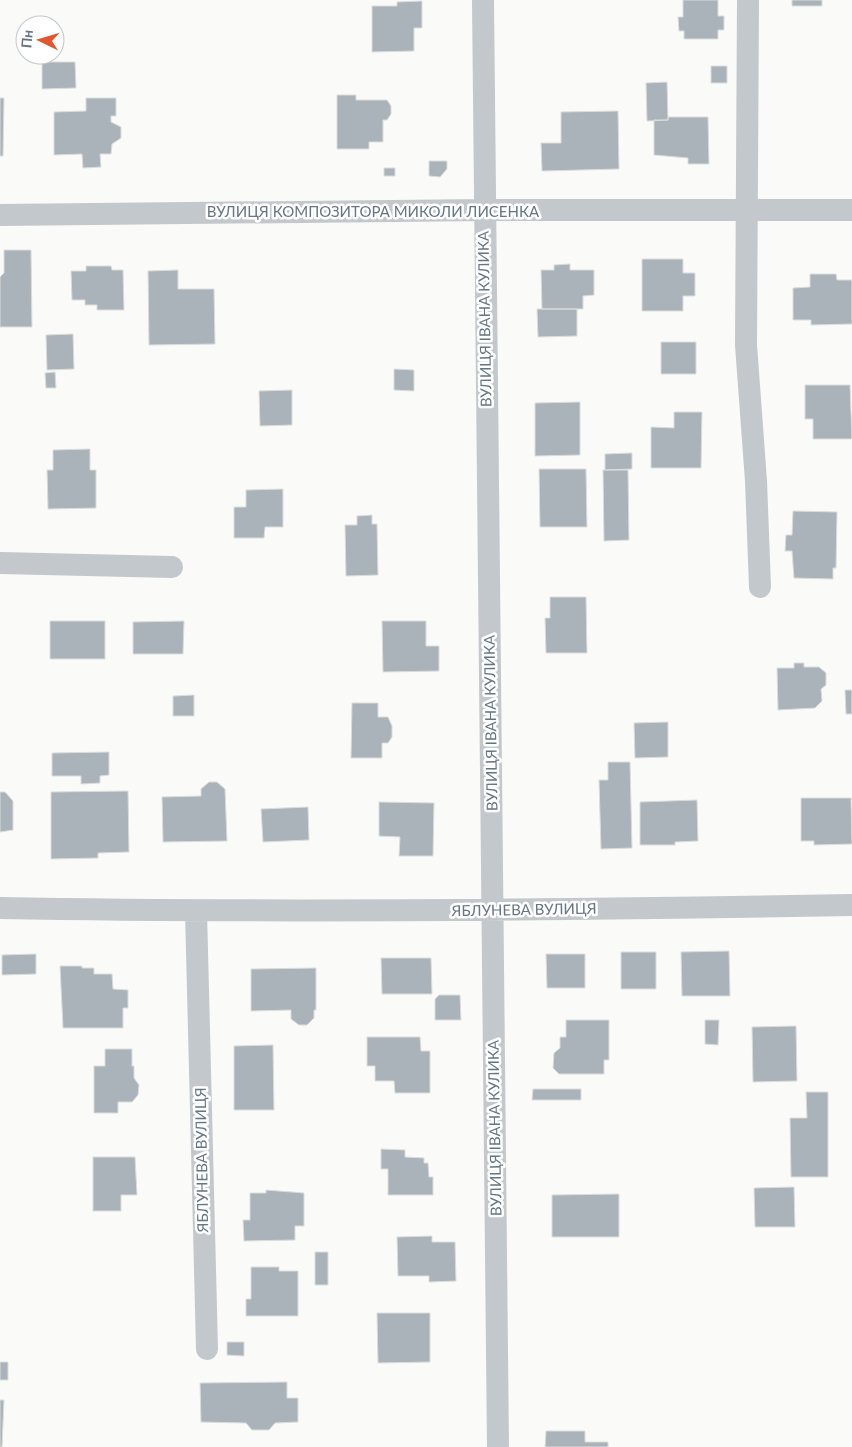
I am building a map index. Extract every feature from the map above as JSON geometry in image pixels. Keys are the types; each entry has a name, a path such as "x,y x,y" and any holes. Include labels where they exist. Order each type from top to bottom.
{"street":[{"name":"ВУЛИЦЯ ІВАНА КУЛИКА","path":"483,0 498,1447"},
{"path":"748,0 747,369 756,481 760,587"},
{"name":"ВУЛИЦЯ КОМПОЗИТОРА МИКОЛИ ЛИСЕНКА","path":"0,215 484,210 852,210"},
{"path":"0,563 172,567"},
{"name":"ЯБЛУНЕВА ВУЛИЦЯ","path":"0,908 196,911 493,911 852,905"},
{"name":"ЯБЛУНЕВА ВУЛИЦЯ","path":"196,911 206,1349"}],"building":[{"path":"683,0 718,0 718,16 724,16 724,30 718,30 718,39 684,39 684,31 679,31 678,17 683,17"},
{"path":"792,0 822,0 822,6 792,6"},
{"path":"422,1 422,28 414,28 414,51 372,52 372,6 397,6 397,2"},
{"path":"65,62 75,62 76,88 42,89 42,65 65,65"},
{"path":"711,66 727,66 727,83 711,83"},
{"path":"667,82 668,120 647,121 646,83"},
{"path":"337,95 356,95 356,100 387,100 391,106 391,114 387,120 383,120 383,142 369,142 369,149 337,149"},
{"path":"0,98 4,98 3,156 0,156"},
{"path":"86,98 116,98 116,116 111,116 111,122 121,127 121,138 112,144 111,154 100,154 101,167 83,168 82,154 54,155 54,112 86,111"},
{"path":"618,111 619,169 542,171 541,143 561,143 561,112"},
{"path":"668,117 708,117 709,164 688,164 688,158 654,155 654,120 668,120"},
{"path":"429,161 447,161 447,169 440,177 429,176"},
{"path":"384,168 395,168 395,176 384,176"},
{"path":"4,250 31,250 32,327 0,327 0,277 4,273"},
{"path":"642,259 683,259 683,273 695,273 695,296 683,296 683,311 642,311"},
{"path":"570,264 570,270 594,270 594,295 583,296 583,309 542,309 541,270 554,270 554,265"},
{"path":"86,266 111,266 112,270 123,270 124,310 97,310 97,305 85,305 85,300 72,300 71,271 86,271"},
{"path":"178,270 178,289 214,289 215,344 149,345 148,271"},
{"path":"810,274 836,274 837,280 852,280 852,324 811,325 811,320 793,320 793,288 810,287"},
{"path":"537,309 577,309 577,336 538,337"},
{"path":"73,334 74,369 47,370 46,335"},
{"path":"661,342 696,342 696,374 661,374"},
{"path":"394,369 414,370 414,391 394,390"},
{"path":"55,372 56,388 46,388 45,373"},
{"path":"805,385 850,385 852,439 813,439 813,419 805,419"},
{"path":"292,390 292,425 260,426 259,391"},
{"path":"580,402 580,455 535,456 535,403"},
{"path":"674,412 702,412 701,468 651,468 651,427 674,428"},
{"path":"90,449 90,470 96,470 96,508 48,509 47,470 53,470 53,450"},
{"path":"632,453 632,469 605,470 605,454"},
{"path":"539,469 586,469 587,527 540,527"},
{"path":"603,470 628,470 629,540 604,541"},
{"path":"283,489 283,527 265,527 264,538 234,538 234,507 246,507 246,490"},
{"path":"793,511 837,512 836,568 833,568 833,579 794,578 792,551 785,551 786,535 792,535"},
{"path":"372,515 372,524 377,524 378,575 346,576 345,525 357,525 357,516"},
{"path":"550,597 586,597 587,653 546,653 545,618 550,618"},
{"path":"50,621 105,621 105,659 50,659"},
{"path":"184,621 183,654 133,654 133,622"},
{"path":"382,621 426,621 426,646 439,646 439,671 383,672"},
{"path":"794,663 804,663 804,667 819,667 826,673 826,685 821,689 822,701 815,708 778,710 777,668 794,668"},
{"path":"845,690 852,690 852,714 846,714"},
{"path":"194,695 194,716 173,716 173,696"},
{"path":"352,703 378,703 378,717 388,717 392,726 392,737 388,743 382,743 382,758 351,758"},
{"path":"668,722 668,757 635,758 634,723"},
{"path":"109,752 109,775 100,776 100,783 81,784 81,776 52,776 52,753"},
{"path":"608,762 630,762 632,848 601,849 599,780 608,780"},
{"path":"209,782 217,782 225,789 227,841 163,842 162,797 201,796 201,789"},
{"path":"128,791 129,852 98,853 98,858 51,859 51,792"},
{"path":"0,792 5,792 13,801 13,830 0,832"},
{"path":"801,798 851,798 852,844 814,845 814,841 801,841"},
{"path":"697,800 698,841 675,842 675,845 640,845 640,802"},
{"path":"379,802 434,803 433,856 399,856 400,837 379,836"},
{"path":"308,807 309,840 263,842 261,809"},
{"path":"729,951 730,996 682,996 681,952"},
{"path":"621,952 656,952 656,989 621,989"},
{"path":"36,954 36,974 2,975 2,955"},
{"path":"546,954 585,954 585,988 547,988"},
{"path":"381,958 431,958 432,994 382,994"},
{"path":"60,966 82,966 82,968 94,968 94,974 112,974 113,989 128,990 128,1008 123,1008 123,1028 63,1028"},
{"path":"316,968 316,1010 314,1010 314,1018 307,1025 299,1025 291,1019 291,1010 251,1011 251,969"},
{"path":"439,995 460,995 461,1020 435,1020 435,999"},
{"path":"566,1020 609,1020 609,1060 604,1060 604,1074 559,1074 553,1068 554,1053 560,1048 560,1037 566,1037"},
{"path":"705,1020 719,1020 718,1045 705,1044"},
{"path":"796,1026 797,1081 753,1082 752,1027"},
{"path":"367,1037 420,1037 421,1051 430,1051 430,1093 395,1093 394,1081 375,1081 375,1066 367,1066"},
{"path":"273,1045 274,1110 234,1110 234,1046"},
{"path":"105,1049 132,1049 134,1078 139,1085 138,1095 132,1102 118,1102 118,1113 94,1113 94,1066 105,1066"},
{"path":"533,1089 581,1089 581,1100 532,1100"},
{"path":"806,1092 828,1092 828,1177 791,1177 790,1118 807,1118"},
{"path":"381,1149 405,1150 405,1157 424,1158 424,1163 428,1163 429,1177 433,1177 433,1195 388,1195 388,1169 381,1169"},
{"path":"93,1157 135,1157 137,1195 121,1195 121,1211 93,1211"},
{"path":"794,1187 795,1227 755,1227 754,1188"},
{"path":"266,1190 304,1193 304,1226 295,1226 295,1240 244,1241 243,1220 250,1220 250,1193 266,1193"},
{"path":"619,1194 619,1237 552,1237 552,1195"},
{"path":"432,1236 432,1242 455,1242 456,1281 429,1282 429,1276 398,1276 397,1237"},
{"path":"315,1252 328,1252 328,1285 315,1285"},
{"path":"251,1267 279,1267 279,1271 298,1271 298,1316 246,1316 246,1299 251,1299"},
{"path":"377,1313 430,1313 430,1362 378,1363"},
{"path":"227,1342 244,1342 244,1356 227,1355"},
{"path":"0,1362 8,1362 8,1380 0,1380"},
{"path":"287,1382 287,1398 298,1398 298,1422 275,1423 269,1430 252,1430 246,1423 201,1422 200,1383"},
{"path":"0,1400 4,1400 2,1447 0,1447"},
{"path":"546,1431 585,1431 585,1442 608,1442 608,1447 545,1447"}]}
